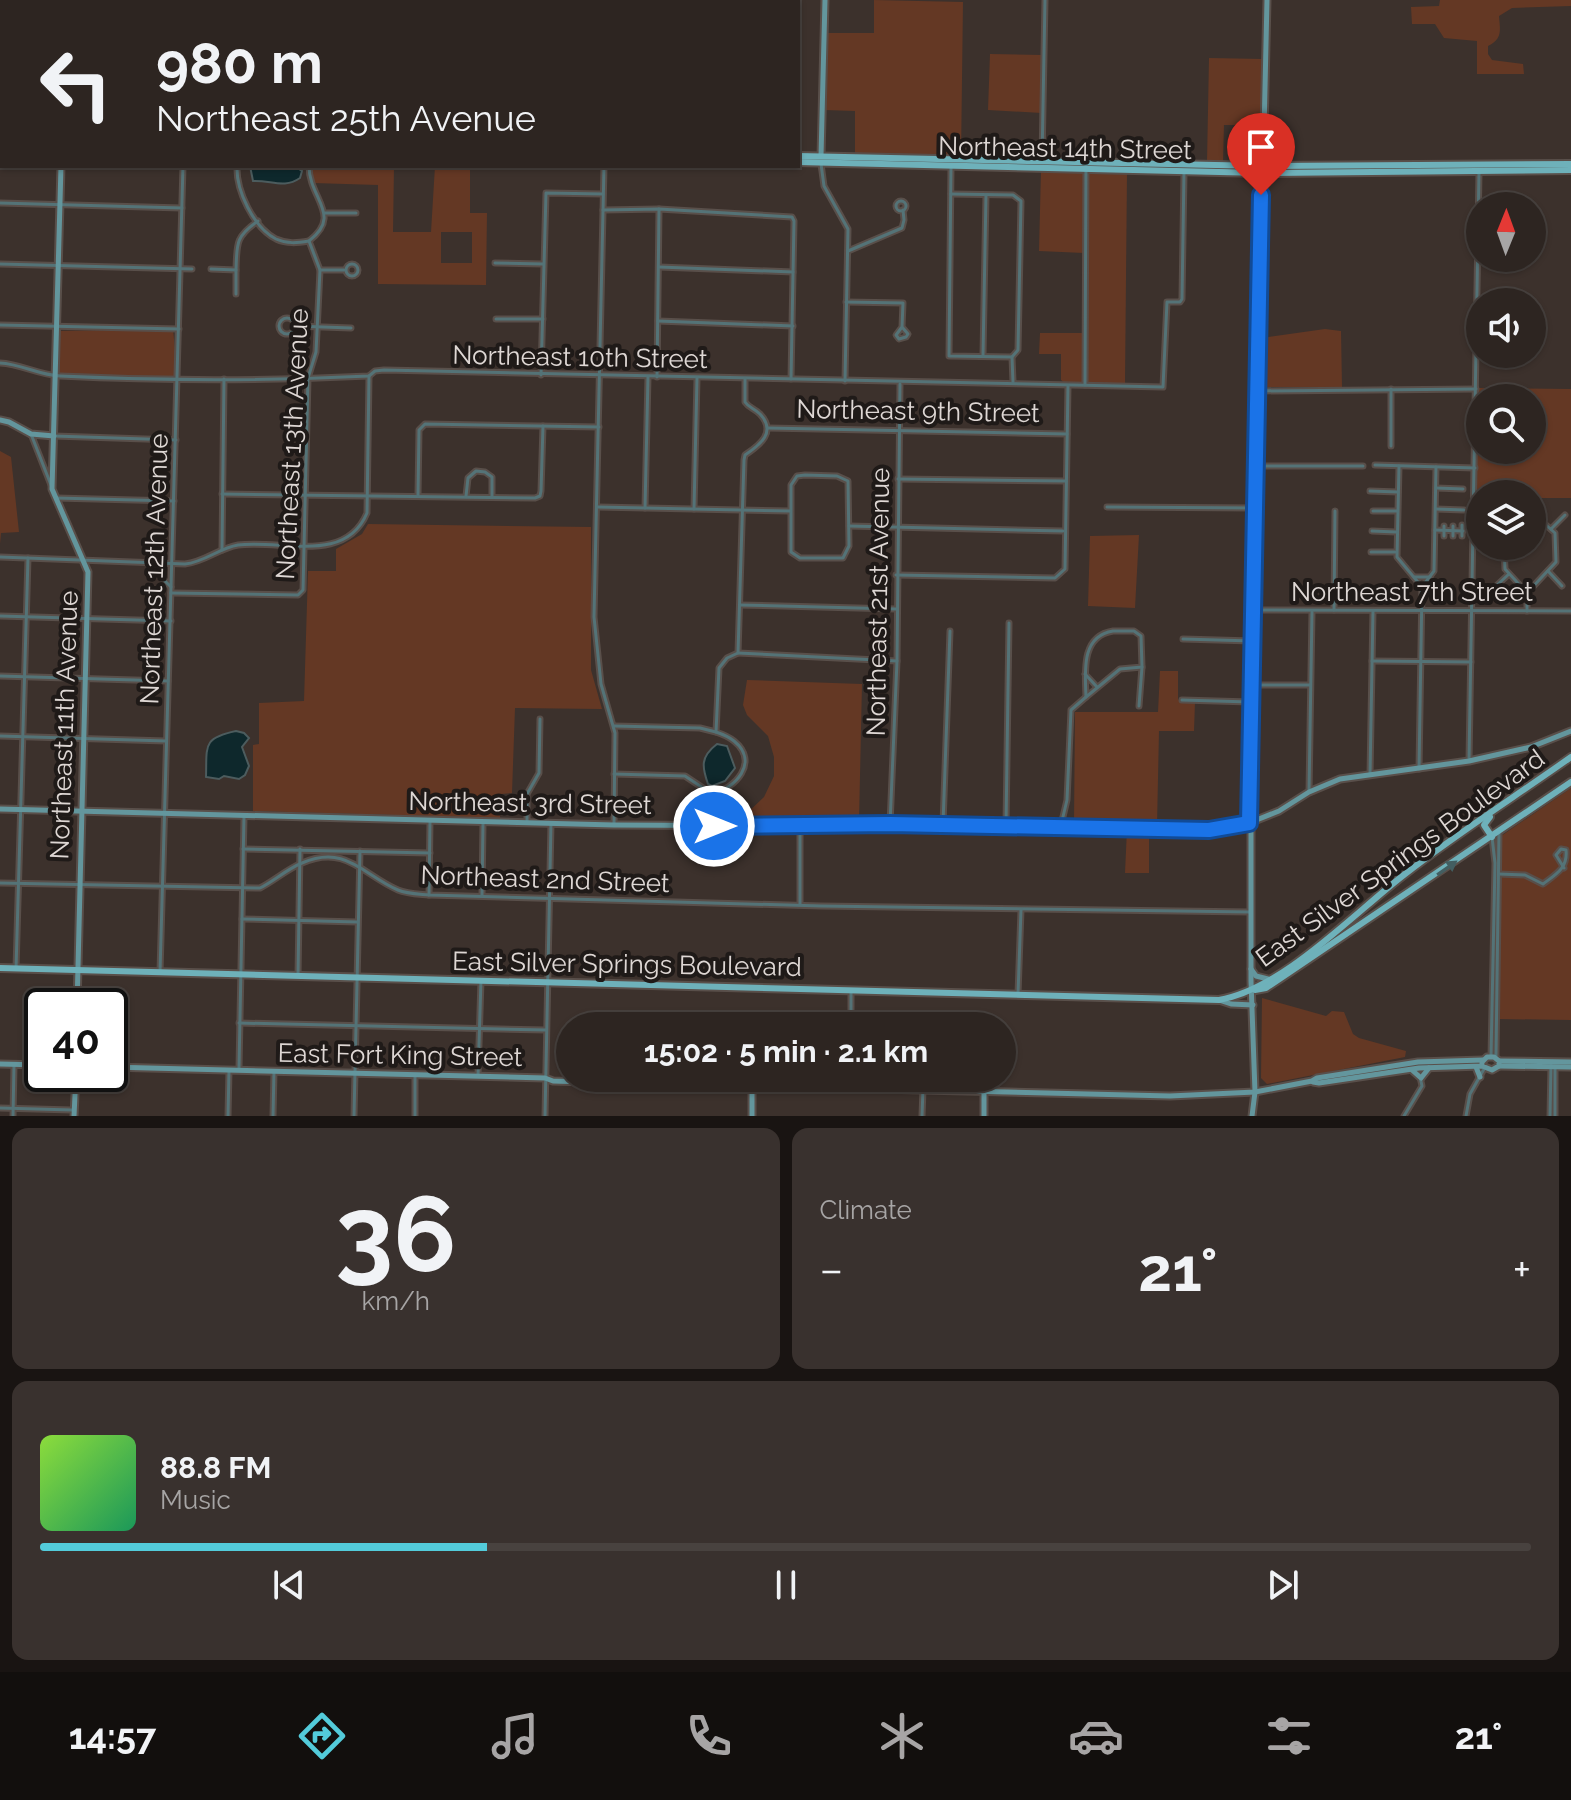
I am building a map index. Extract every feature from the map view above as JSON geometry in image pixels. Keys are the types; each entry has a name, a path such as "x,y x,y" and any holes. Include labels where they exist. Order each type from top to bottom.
{"main road":[{"name":"Northeast 14th Street","path":"800,156 821,160"},
{"name":"Northeast 14th Street","path":"800,162 951,162 1262,170 1571,170"},
{"name":"Northeast 14th Street","path":"1479,168 1571,164"},
{"name":"East Silver Springs Boulevard","path":"1252,990 1337,931 1405,874 1571,757"},
{"name":"East Silver Springs Boulevard","path":"0,968 1219,1000 1266,988 1571,782"},
{"path":"1492,837 1484,828 1485,821 1524,790"},
{"path":"1405,874 1416,889"}],"street":[{"path":"825,0 821,160 824,186 848,226 845,381"},
{"path":"1042,164 1045,0"},
{"path":"1251,1116 1255,1092 1249,823 1267,0"},
{"path":"951,162 949,356 1012,357"},
{"path":"1085,385 1086,165"},
{"name":"Northeast 11th Avenue","path":"52,489 61,168"},
{"name":"Northeast 12th Avenue","path":"160,972 183,168"},
{"path":"237,168 240,190 266,232 292,243 309,241 325,224 325,213 313,190 309,168"},
{"path":"604,168 596,650 601,684 614,726 614,825"},
{"name":"Northeast 10th Street","path":"0,363 20,365 56,376 178,379 369,376 375,371 384,370 1163,387 1167,302 1182,299 1184,168"},
{"path":"1476,384 1479,168"},
{"path":"541,375 546,193 603,194"},
{"path":"951,194 1019,198 1018,350 1012,357 1013,384"},
{"path":"983,356 986,195"},
{"path":"0,203 182,208"},
{"path":"603,210 659,209 792,217 791,379"},
{"path":"657,377 659,209"},
{"path":"848,251 902,228 903,210"},
{"path":"325,213 356,213"},
{"path":"236,294 238,239 243,231 258,221"},
{"name":"Northeast 13th Avenue","path":"171,590 302,594 308,378 316,352 320,270 309,241"},
{"path":"495,263 543,264"},
{"path":"0,264 192,269"},
{"path":"659,267 793,272"},
{"path":"211,269 236,270"},
{"path":"320,270 346,270"},
{"path":"846,302 903,303 902,327"},
{"path":"288,317 295,326 287,334 280,330 279,325 288,317"},
{"path":"496,319 543,319"},
{"path":"658,321 793,326"},
{"path":"0,325 179,329"},
{"path":"295,326 351,328"},
{"path":"0,557 197,563 222,550 244,544 331,545 361,526 367,513 369,376"},
{"path":"645,508 648,377"},
{"path":"694,509 697,378"},
{"path":"222,550 224,379"},
{"path":"738,653 745,455 765,440 768,428 764,418 745,402 745,379"},
{"name":"Northeast 21st Avenue","path":"890,824 897,661 900,382"},
{"path":"896,575 1055,578 1065,569 1063,531 1068,386"},
{"path":"1391,389 1391,446"},
{"path":"1257,391 1466,389"},
{"path":"0,420 31,434 176,440"},
{"path":"418,495 421,425 599,427"},
{"path":"222,494 535,498 540,496 543,426"},
{"name":"Northeast 9th Street","path":"768,428 1067,434"},
{"name":"Northeast 11th Avenue","path":"31,434 88,572 77,988"},
{"path":"1469,761 1475,464"},
{"path":"1375,465 1475,468"},
{"path":"1257,466 1363,466"},
{"path":"1399,466 1398,560 1422,587"},
{"path":"1419,769 1422,587 1434,571 1436,467"},
{"path":"466,497 468,478 476,471 492,477 492,497"},
{"path":"797,476 837,476 848,481 849,546 843,558 794,556 789,547 790,511 791,485 797,476"},
{"path":"898,479 1066,481"},
{"path":"1436,488 1463,489"},
{"path":"1370,491 1398,492"},
{"path":"56,498 174,501"},
{"path":"597,507 790,511"},
{"path":"1107,507 1256,508"},
{"path":"1435,509 1464,510"},
{"path":"1334,610 1335,511"},
{"path":"1373,511 1398,511"},
{"path":"1551,529 1565,515"},
{"path":"1527,611 1527,593 1556,562 1557,537 1546,525"},
{"path":"849,526 1063,531"},
{"path":"1435,530 1462,529 1462,536"},
{"path":"1372,531 1397,532"},
{"path":"1371,552 1397,552"},
{"path":"16,969 28,558"},
{"path":"1504,560 1509,574 1527,593"},
{"path":"146,562 171,590"},
{"path":"1548,570 1562,586"},
{"path":"1495,587 1509,574"},
{"path":"1414,577 1431,577"},
{"path":"740,605 896,609"},
{"name":"Northeast 7th Street","path":"1253,610 1571,611"},
{"path":"1309,792 1312,610"},
{"path":"1370,775 1373,610"},
{"path":"0,616 171,621"},
{"path":"1006,825 1009,623"},
{"path":"943,824 950,631"},
{"path":"1086,697 1085,674 1091,643 1109,631 1134,631 1143,640 1139,706"},
{"path":"1183,639 1252,641"},
{"path":"716,732 719,668 727,658 738,653 897,661"},
{"path":"1372,661 1471,662"},
{"path":"1061,825 1067,800 1071,710 1120,669 1142,667"},
{"path":"1085,674 1097,687"},
{"path":"0,676 168,681"},
{"path":"1251,685 1310,685"},
{"path":"1182,700 1251,702"},
{"path":"527,823 527,794 539,773 540,719"},
{"path":"614,726 700,728 735,741 741,750 742,775 733,786 712,794"},
{"name":"Northeast 3rd Street","path":"0,809 614,825 943,824 1209,830 1249,823 1340,779 1469,761 1531,747 1571,731"},
{"path":"0,736 166,741"},
{"path":"614,774 685,776 712,794"},
{"path":"712,794 714,826"},
{"path":"239,1071 244,816"},
{"path":"429,895 430,821"},
{"path":"482,895 483,821"},
{"path":"545,1116 551,823"},
{"path":"800,826 800,904"},
{"path":"1481,1065 1492,1070 1496,1060 1499,832"},
{"path":"1492,837 1498,874"},
{"path":"243,849 430,853"},
{"path":"298,976 300,849"},
{"path":"0,883 260,888 278,880 300,863 329,856 329,850"},
{"path":"354,1116 360,851"},
{"name":"Northeast 2nd Street","path":"329,856 360,867 398,891 429,895 1250,912"},
{"path":"1498,874 1534,877 1540,884 1564,868"},
{"path":"1018,994 1021,909"},
{"path":"242,919 357,922"},
{"path":"1251,968 1256,976 1269,979"},
{"path":"478,1077 481,980"},
{"path":"851,990 851,1012"},
{"path":"1219,1000 1253,1005"},
{"path":"239,1023 546,1030"},
{"path":"1481,1065 1496,1060 1571,1064"},
{"path":"0,1064 24,1065"},
{"path":"1552,1116 1553,1064"},
{"path":"13,1116 14,1065"},
{"path":"1404,1116 1422,1086 1418,1065"},
{"name":"East Fort King Street","path":"1312,1081 1319,1083 1418,1065 1481,1065"},
{"name":"East Fort King Street","path":"1016,1092 1170,1096 1255,1092 1317,1078 1418,1065 1481,1065"},
{"path":"1466,1116 1470,1094 1480,1077 1481,1065"},
{"name":"East Fort King Street","path":"128,1067 545,1078 556,1081"},
{"path":"1421,1078 1429,1067"},
{"path":"1406,1069 1421,1078"},
{"path":"228,1116 229,1070"},
{"path":"273,1116 274,1071"},
{"path":"415,1076 415,1116"},
{"path":"0,1108 74,1113 75,1092"},
{"path":"752,1092 752,1116"},
{"path":"922,1116 923,1092"},
{"path":"984,1092 984,1116"}],"shaded area":[{"path":"874,0 963,2 961,157 855,155 855,111 824,110 826,33 874,33"},
{"path":"1440,0 1571,0 1571,6 1512,8 1499,16 1500,34 1488,46 1488,54 1492,60 1523,64 1524,74 1477,74 1477,41 1444,38 1435,24 1412,24 1411,7 1439,6"},
{"path":"990,54 1042,55 1042,113 988,110"},
{"path":"1209,58 1263,59 1261,125 1224,125 1223,162 1207,162"},
{"path":"311,168 394,168 393,232 431,232 435,168 470,168 470,213 487,213 486,285 378,284 378,185 313,183","holes":["441,232 472,232 472,263 441,263"]},
{"path":"1041,170 1085,171 1084,253 1039,251"},
{"path":"1088,171 1127,172 1125,384 1087,383"},
{"path":"173,329 178,379 56,376 57,331"},
{"path":"1325,329 1341,331 1342,387 1259,387 1261,338"},
{"path":"1040,333 1084,333 1083,383 1066,384 1061,380 1061,354 1039,354"},
{"path":"1546,389 1571,389 1571,498 1546,498 1546,480 1476,480 1477,464 1546,464"},
{"path":"0,451 11,457 19,532 1,533 0,544"},
{"path":"368,524 591,527 591,670 602,709 515,708 512,793 501,794 500,818 253,811 253,745 259,744 259,703 304,701 308,571 336,571 336,549 362,534"},
{"path":"1139,535 1135,608 1088,606 1090,536"},
{"path":"1160,671 1178,671 1178,699 1180,702 1195,702 1194,731 1159,731 1157,826 1074,823 1075,712 1158,712"},
{"path":"747,680 862,684 859,822 747,824 746,814 764,797 774,776 774,757 768,736 747,715 743,705"},
{"path":"1571,788 1571,1020 1498,1019 1501,836"},
{"path":"1127,829 1149,830 1149,873 1125,873"},
{"path":"1262,998 1326,1016 1332,1011 1344,1012 1353,1034 1406,1051 1405,1057 1267,1084 1261,1078"}],"water":[{"path":"250,168 297,168 302,171 300,178 288,183 253,181"},
{"path":"236,731 249,738 242,747 249,766 245,775 239,779 206,777 207,751 212,740"},
{"path":"717,744 727,746 735,768 725,781 712,786 708,784 704,772 704,762"}],"route":[{"path":"714,826 1061,825 1209,830 1249,823 1261,195"}]}
